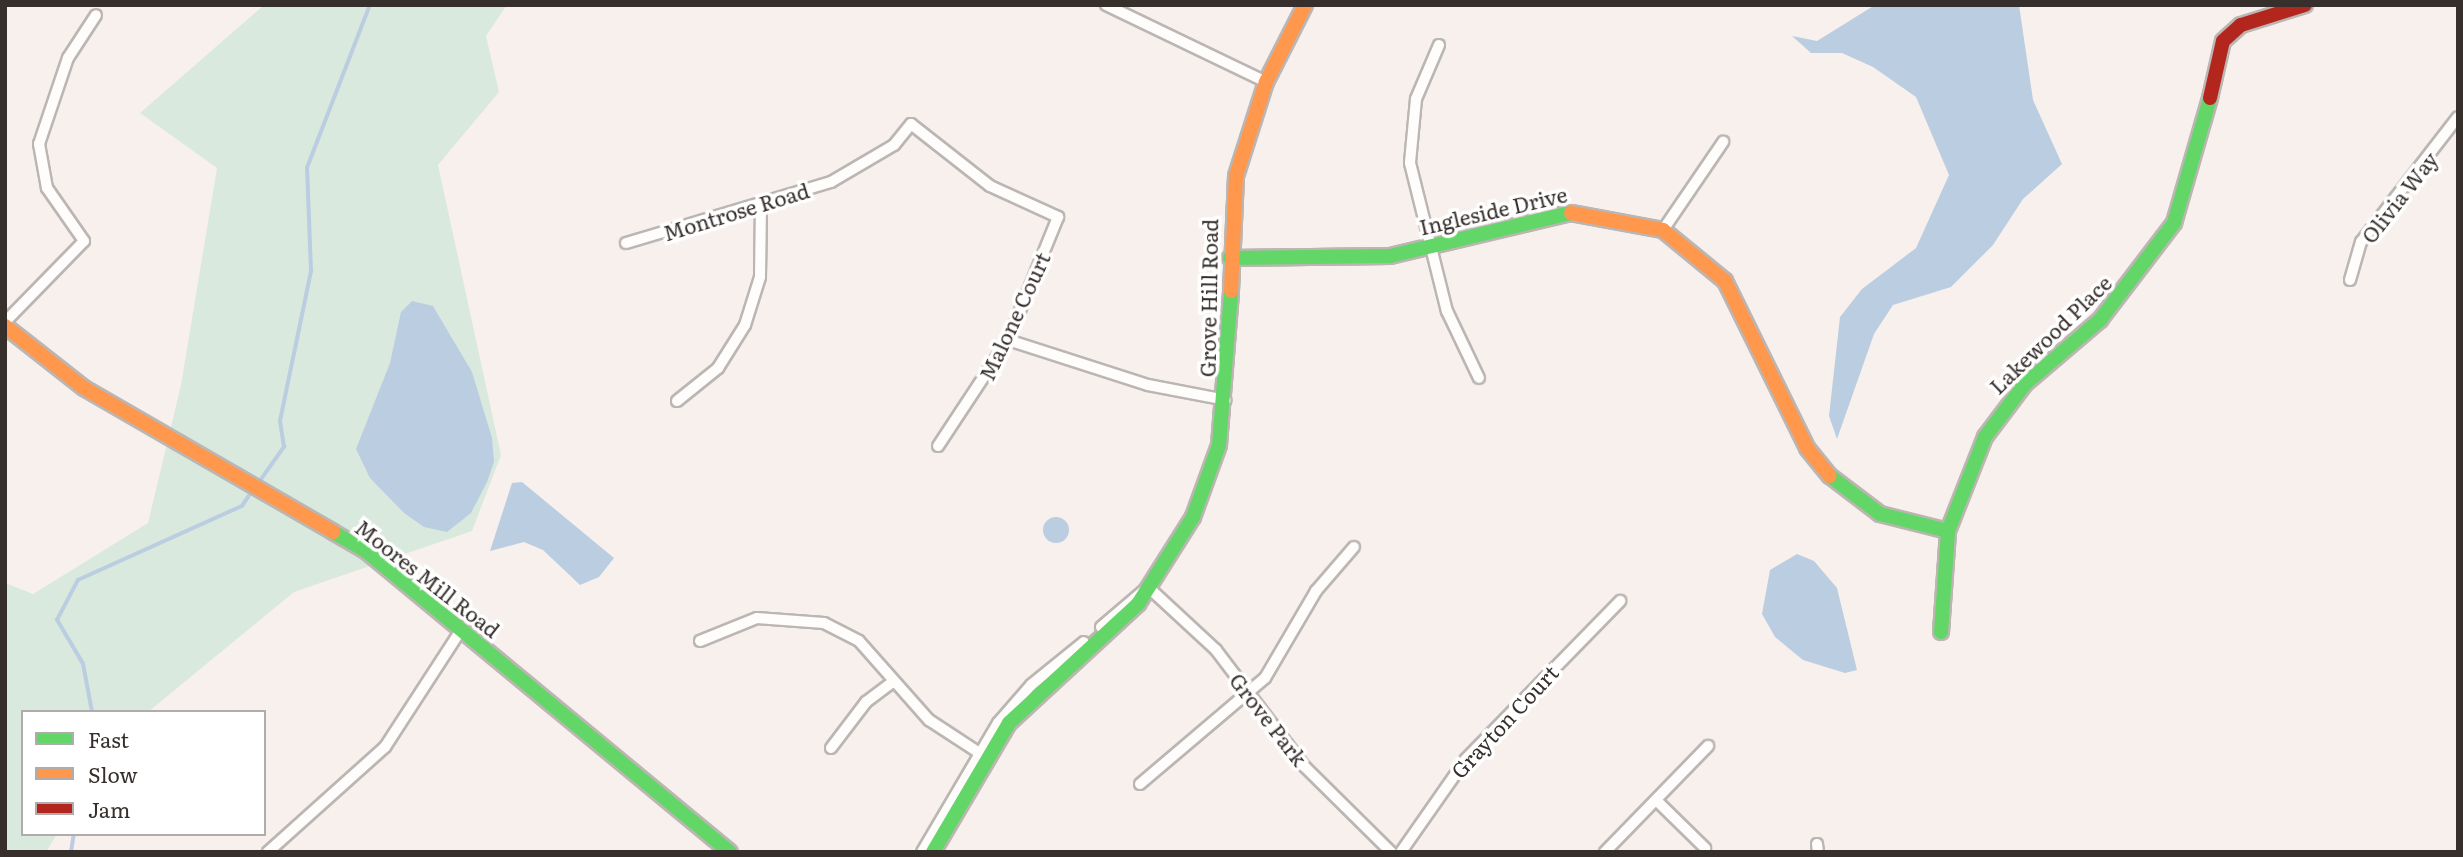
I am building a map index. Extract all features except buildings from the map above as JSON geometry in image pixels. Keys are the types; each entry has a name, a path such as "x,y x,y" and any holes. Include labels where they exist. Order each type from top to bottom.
{"street":[{"path":"1106,5 1266,82"},
{"name":"Grove Hill Road","path":"922,852 984,756 1030,698 1138,604 1173,555 1208,484 1226,400 1230,258 1237,176 1266,82 1305,5"},
{"name":"Lakewood Place","path":"1941,632 1948,531 1968,471 1999,415 2025,384 2100,320 2174,223 2192,177 2223,41 2241,25 2305,5"},
{"path":"5,324 84,241 47,188 39,144 68,58 96,15"},
{"path":"1439,45 1411,124 1415,199 1453,326 1479,378"},
{"name":"Olivia Way","path":"2350,280 2361,242 2458,117"},
{"name":"Montrose Road","path":"626,243 761,208 864,164 911,124 990,186 1058,217"},
{"path":"1663,230 1723,142"},
{"path":"677,401 718,368 745,325 760,277 761,208"},
{"name":"Ingleside Drive","path":"1230,258 1338,261 1428,247 1580,211 1663,230 1725,281 1745,311 1807,447 1838,486 1880,514 1948,531"},
{"name":"Malone Court","path":"937,446 1008,340 1058,217"},
{"name":"Moores Mill Road","path":"5,324 84,388 276,496 366,551 730,852"},
{"path":"1008,340 1136,382 1226,400"},
{"path":"1140,784 1249,694 1279,659 1315,591 1354,547"},
{"name":"Grove Park","path":"1149,587 1216,650 1304,766 1391,852"},
{"name":"Grayton Court","path":"1401,852 1466,759 1620,601"},
{"path":"700,641 757,618 811,619 859,641 929,720 984,756"},
{"path":"268,852 385,747 461,630"},
{"path":"831,748 866,702 894,681"},
{"path":"1605,852 1708,746"},
{"name":"Grove Hill Road","path":"933,852 984,756"},
{"path":"1656,800 1704,848"}],"shaded area":[{"path":"264,5 507,5 486,36 499,92 438,165 501,455 472,531 294,592 150,710 21,710 21,836 56,836 46,852 5,852 5,583 33,594 148,523 181,385 217,168 140,113"}],"water":[{"path":"1875,5 2019,5 2033,100 2062,164 2023,199 1993,245 1951,287 1893,305 1874,334 1837,439 1829,416 1840,317 1862,289 1916,248 1949,175 1916,97 1873,67 1842,53 1811,53 1792,36 1817,41"},
{"path":"412,301 433,306 472,372 492,438 494,462 487,482 471,513 447,532 424,527 404,513 370,478 356,449 390,363 401,312"},
{"path":"522,482 614,558 599,577 580,585 543,550 524,542 490,551 512,483"},
{"path":"1056,517 1065,521 1069,530 1065,539 1056,543 1047,539 1043,530 1047,521"},
{"path":"1797,554 1814,561 1837,588 1857,670 1845,673 1803,660 1775,637 1762,614 1770,570"}],"waterway":[{"path":"257,485 284,447 280,421 311,271 307,168 370,5"},
{"path":"92,710 83,664 57,620 78,580 242,506 252,491"},
{"path":"71,852 74,836"}],"traffic: fast":[{"path":"1941,632 1948,531 1985,437 2025,384 2100,320 2174,223 2210,98"},
{"path":"1230,258 1390,256 1571,213"},
{"path":"933,852 1009,723 1138,604 1193,517 1219,445 1231,291"},
{"path":"1830,476 1880,514 1948,531"},
{"path":"333,532 366,551 730,852"}],"traffic: slow":[{"path":"1231,291 1236,176 1266,82 1305,5"},
{"path":"1571,213 1663,230 1725,281 1807,448 1830,476"},
{"path":"5,326 84,388 333,532"}],"traffic: jam":[{"path":"2210,98 2223,41 2241,25 2305,5"}]}
